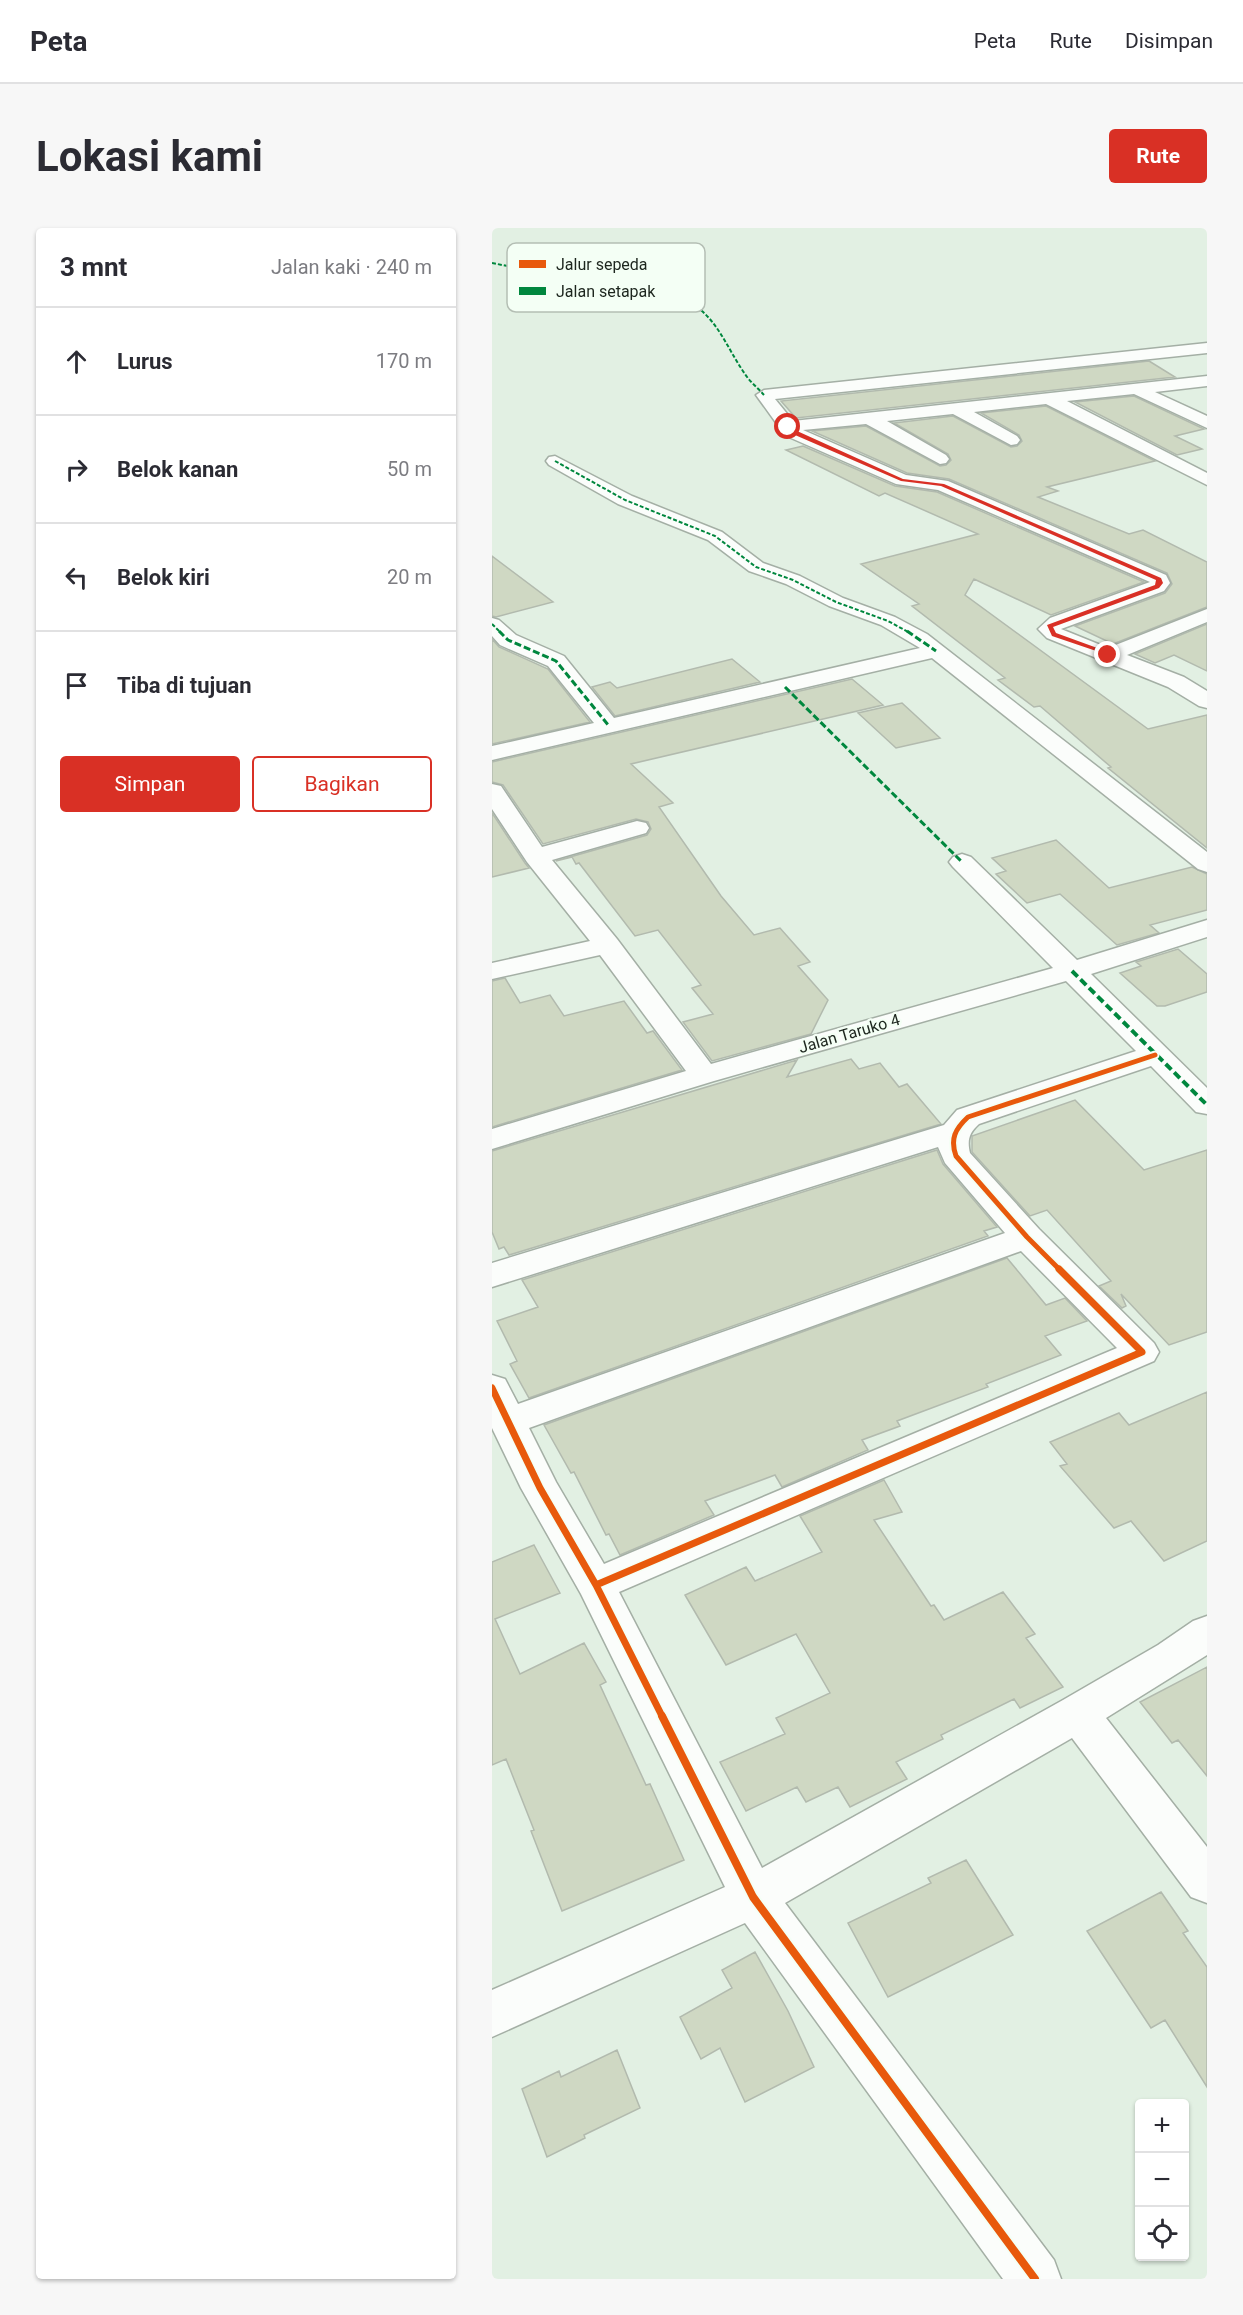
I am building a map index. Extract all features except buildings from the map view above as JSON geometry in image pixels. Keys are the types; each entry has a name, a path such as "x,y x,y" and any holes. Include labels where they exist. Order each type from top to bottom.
{"street":[{"path":"1207,348 764,394 788,427 797,434 902,480 942,485 1159,579 1160,583 1157,587 1050,627 1054,634 1176,682 1207,701"},
{"path":"1013,369 1048,398 1207,480"},
{"path":"788,427 1207,381"},
{"path":"1137,389 1207,423"},
{"path":"957,409 1011,440"},
{"path":"869,418 940,459"},
{"path":"849,457 919,447"},
{"path":"555,461 625,500 715,536 756,567 793,580 836,602 888,621 920,638 1207,864"},
{"path":"1108,655 1207,615"},
{"path":"492,624 508,640 556,661 609,726"},
{"path":"492,753 936,651"},
{"path":"492,791 536,857 607,945 704,1075"},
{"path":"536,857 637,828"},
{"path":"962,862 1207,1106"},
{"name":"Jalan Taruko 4","path":"492,1139 704,1075 1072,970 1207,928"},
{"path":"492,971 607,945"},
{"path":"492,1275 954,1132 968,1117 980,1112 1155,1055"},
{"path":"597,1585 1142,1352 1027,1237 956,1156 952,1146 954,1132"},
{"path":"1027,1237 500,1405 540,1488 597,1585 753,1897 1035,2279"},
{"path":"492,2014 753,1897 1078,1713 1172,1657 1207,1633"},
{"path":"1078,1713 1207,1882"}],"marked path":[{"path":"492,263 507,266"},
{"path":"704,312 715,323 745,374 764,395"},
{"path":"555,461 625,500 715,536 756,567 793,580 836,602 888,621 920,638 936,651"},
{"path":"492,624 508,640 556,661 609,726"},
{"path":"785,687 962,862"},
{"path":"1072,971 1207,1105"}],"cycle path":[{"path":"596,1585 1142,1352 1027,1237 956,1156 953,1139 956,1130 968,1117 1155,1055"},
{"path":"492,1388 540,1488 596,1585 753,1897 1035,2279"}],"route":[{"path":"788,427 797,434 902,480 942,485 1159,579 1160,583 1157,587 1057,622 1049,629 1054,634 1108,655"}]}
